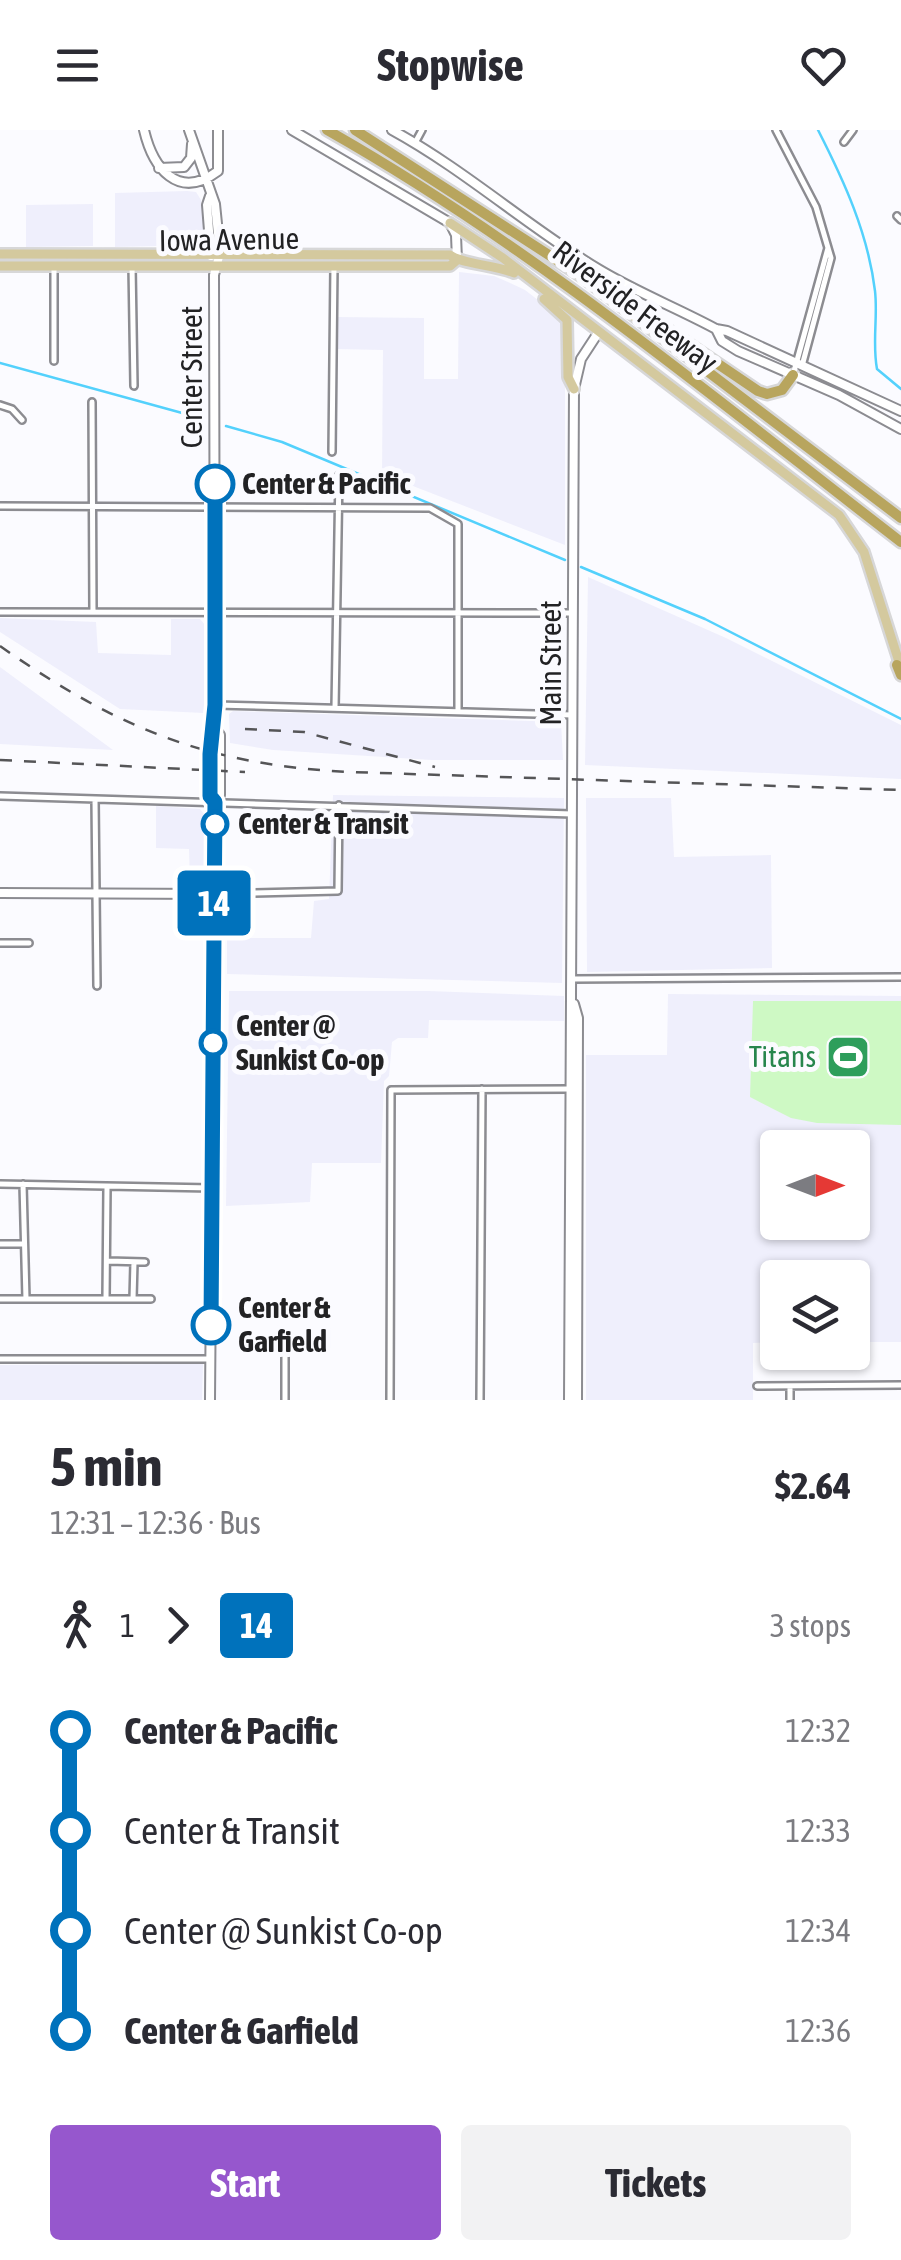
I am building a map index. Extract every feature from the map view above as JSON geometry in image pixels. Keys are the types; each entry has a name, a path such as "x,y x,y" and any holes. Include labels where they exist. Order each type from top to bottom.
{"highway":[{"name":"Riverside Freeway","path":"327,130 520,252 634,334 901,542"},
{"name":"Riverside Freeway","path":"355,130 583,277 901,518"},
{"path":"583,277 600,284 758,391 767,394 782,390 792,375"}],"main road":[{"path":"144,130 150,154 170,178 206,179"},
{"name":"Center Street","path":"206,179 220,166 218,130"},
{"path":"292,130 502,258 840,515 864,552 900,668"},
{"path":"392,130 443,159 619,281 901,411"},
{"path":"159,168 184,166 191,158 191,134"},
{"name":"Center Street","path":"191,134 210,196 207,206 216,266 215,728 220,734 220,795 215,802 210,1400"},
{"path":"450,223 456,235 457,260"},
{"name":"Iowa Avenue","path":"0,254 215,253 334,260"},
{"name":"Iowa Avenue","path":"0,266 216,266 450,255 525,278"},
{"path":"537,288 544,300 567,320 568,377 574,389"},
{"path":"716,328 722,341 738,351 840,395 901,429"},
{"name":"Main Street","path":"577,1400 574,389 581,359 598,333"},
{"path":"0,893 214,894"},
{"name":"Main Street","path":"569,1400 574,1089"}],"street":[{"path":"415,143 422,130"},
{"path":"776,130 816,207 831,258 792,375"},
{"path":"844,142 853,130"},
{"path":"332,452 334,260"},
{"path":"54,266 54,361"},
{"path":"132,266 134,386"},
{"path":"92,402 93,612"},
{"path":"0,406 12,409 22,420"},
{"path":"336,708 339,475"},
{"path":"0,506 430,508 458,524 458,711"},
{"path":"0,612 573,612"},
{"path":"215,705 573,715"},
{"path":"0,796 573,814"},
{"path":"95,798 97,986"},
{"path":"214,894 338,891 339,806"},
{"path":"0,943 29,943"},
{"path":"573,979 901,978"},
{"path":"480,1400 482,1089"},
{"path":"390,1400 391,1090 574,1089"},
{"path":"0,1184 212,1188"},
{"path":"23,1184 26,1299"},
{"path":"106,1300 107,1187"},
{"path":"0,1244 22,1244"},
{"path":"107,1261 144,1262"},
{"path":"134,1262 134,1299"},
{"path":"0,1299 150,1299"},
{"path":"285,1400 285,1345 322,1345"},
{"path":"0,1358 210,1359"},
{"path":"757,1386 901,1385"},
{"path":"790,1386 790,1400"}],"shaded area":[{"path":"196,192 201,200 201,245 115,247 115,193"},
{"path":"93,204 93,246 26,247 26,205"},
{"path":"459,272 494,276 508,282 565,321 565,545 382,474 383,350 337,349 337,317 424,318 424,379 458,379"},
{"path":"588,577 726,638 901,725 901,779 585,765"},
{"path":"0,618 96,622 98,653 171,655 171,619 200,619 206,626 204,713 120,709 0,632"},
{"path":"0,667 113,750 0,744"},
{"path":"233,711 561,722 563,760 432,760 273,750 230,743 229,714"},
{"path":"333,795 564,798 562,983 227,974 227,938 311,938 314,901 329,899"},
{"path":"586,798 671,798 674,857 771,855 772,968 587,972"},
{"path":"156,806 200,809 204,814 204,879 200,884 190,884 189,849 156,848"},
{"path":"229,991 564,996 564,1021 429,1020 428,1038 398,1038 392,1042 389,1076 384,1081 381,1163 312,1163 310,1202 226,1206"},
{"path":"668,994 901,996 901,1342 870,1342 870,1260 760,1260 760,1343 753,1343 753,1400 586,1400 586,1055 667,1055"},
{"path":"203,1364 202,1400 0,1400 0,1365"}],"green space":[{"path":"753,1001 901,1001 901,1125 817,1123 791,1118 750,1097"}],"waterway":[{"path":"818,130 846,188 867,249 875,291 877,369 901,389"},
{"path":"0,363 204,419"},
{"path":"226,426 282,442 565,560"},
{"path":"581,567 705,619 901,719"}],"railway":[{"path":"0,646 124,720 207,751 251,761 350,772 901,790"},
{"path":"245,729 304,732 435,767"},
{"path":"0,760 245,772"}],"bus line":[{"name":"14","path":"211,1325 215,802 210,796 210,734 215,728 215,484"}],"place":[{"name":"Center & Pacific","path":"215,484"},
{"name":"Center & Transit","path":"215,824"},
{"name":"Center @ Sunkist Co-op","path":"213,1043"},
{"name":"Titans","path":"848,1057"},
{"name":"Center & Garfield","path":"211,1325"}]}
